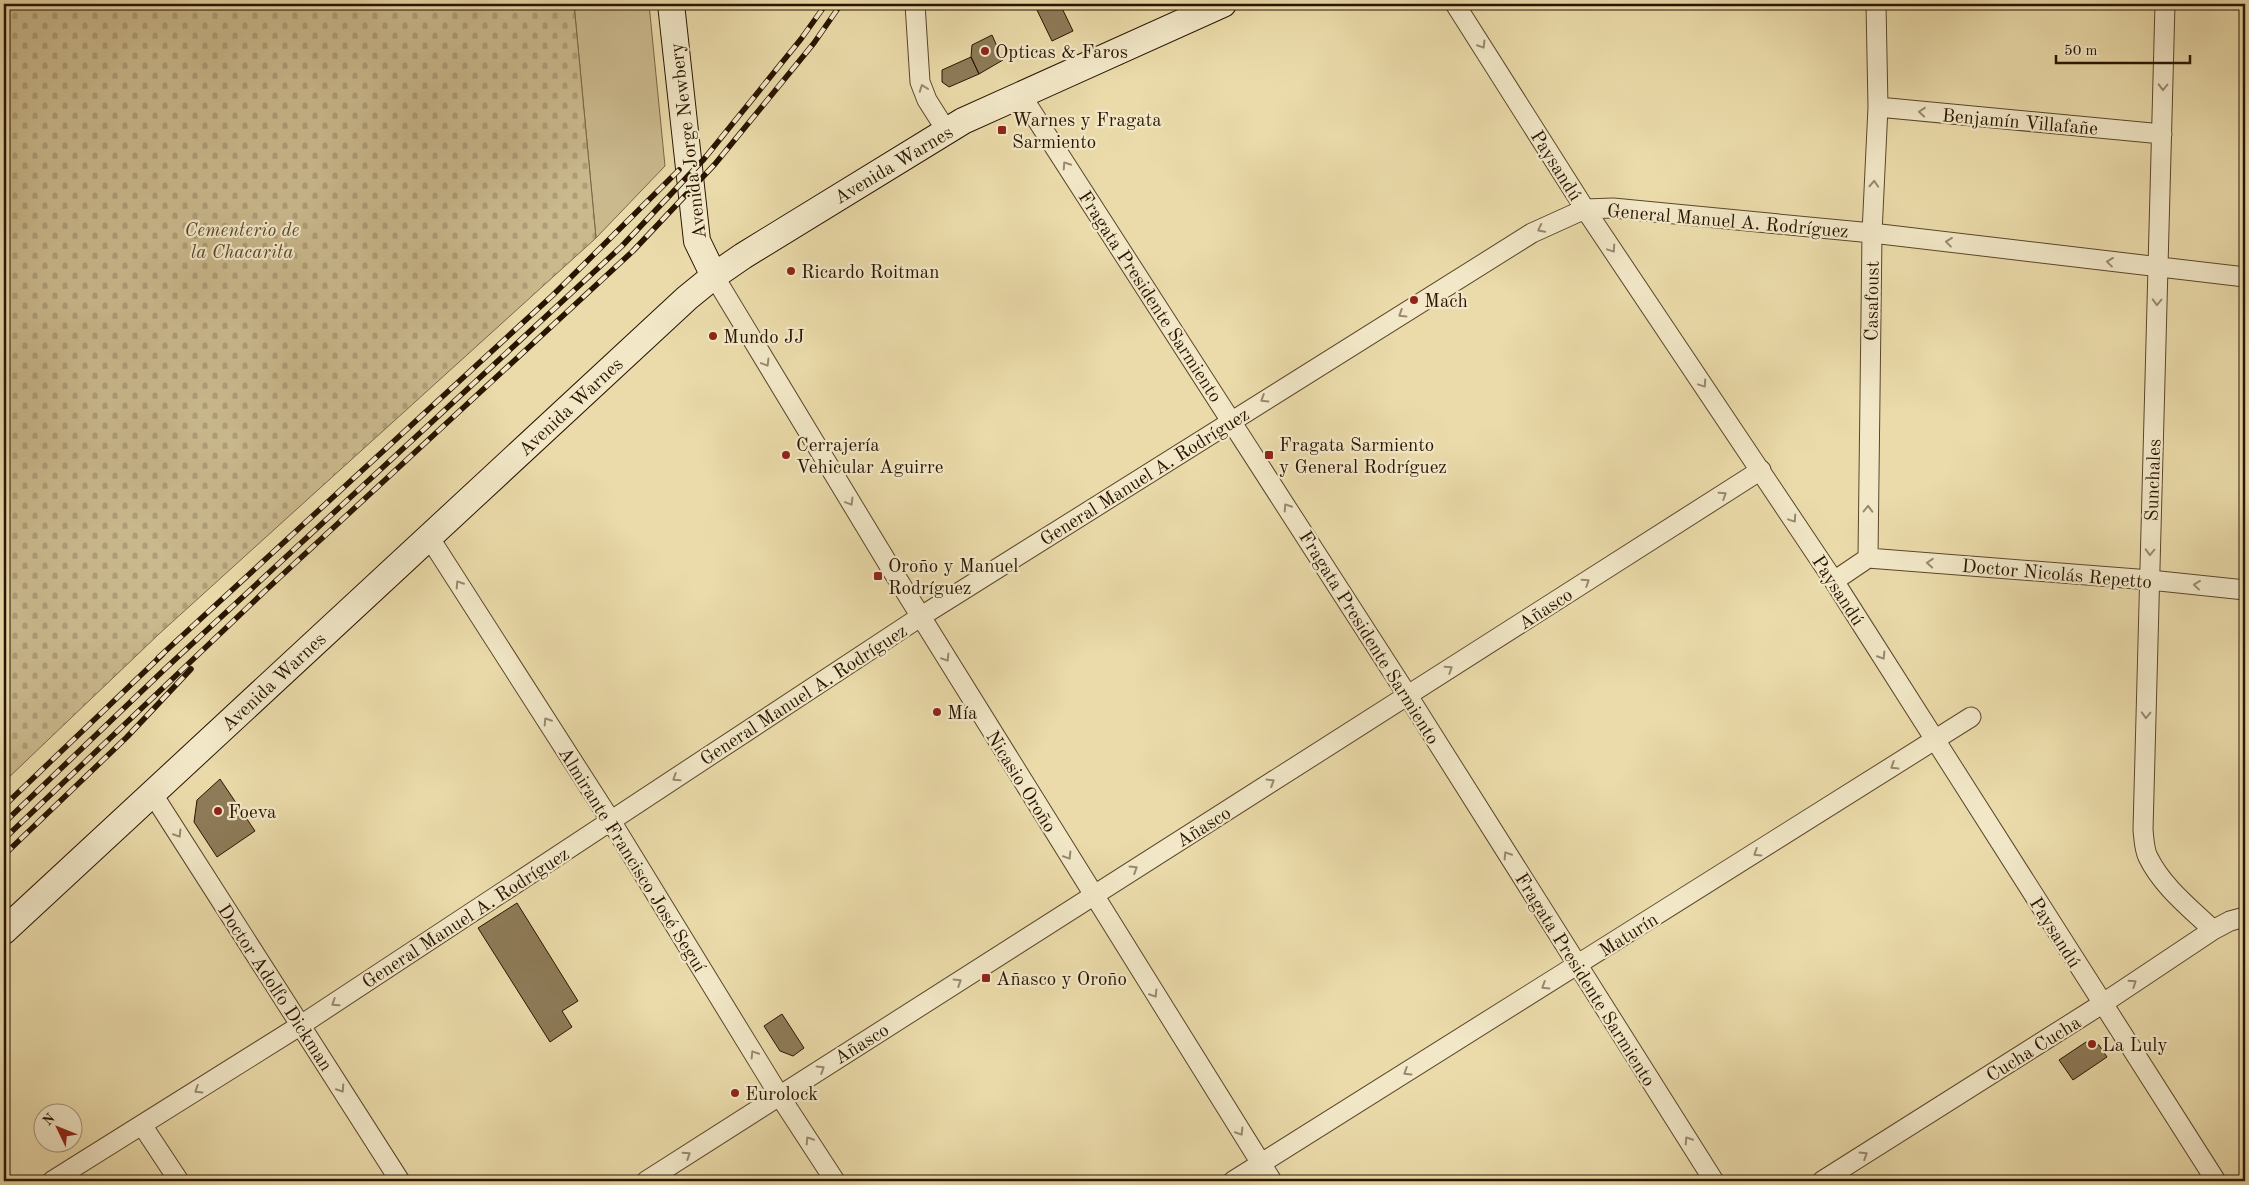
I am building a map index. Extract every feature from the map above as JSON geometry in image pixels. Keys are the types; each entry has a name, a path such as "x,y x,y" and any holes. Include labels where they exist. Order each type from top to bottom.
{"main road":[{"name":"Avenida Jorge Newbery","path":"671,4 697,241 714,276"},
{"name":"Avenida Warnes","path":"4,931 610,368 714,276 946,130 1209,7"}],"street":[{"path":"915,4 920,82 927,100 946,130"},
{"name":"Paysandú","path":"1456,4 1585,209 1834,580 2216,1181"},
{"name":"Casafoust","path":"1868,558 1872,233 1878,107 1876,4"},
{"name":"Sunchales","path":"2165,4 2143,830 2147,855 2169,887 2213,930"},
{"name":"Fragata Presidente Sarmiento","path":"1021,95 1408,696 1577,967 1714,1181"},
{"name":"Benjamín Villafañe","path":"1878,107 2162,134"},
{"name":"General Manuel A. Rodríguez","path":"52,1181 301,1026 920,617 1231,420 1532,233 1585,209 1640,210 1872,233 2245,277"},
{"name":"Nicasio Oroño","path":"714,276 920,617 1272,1181"},
{"name":"Añasco","path":"646,1181 1761,470"},
{"name":"Almirante Francisco José Seguí","path":"429,537 611,821 779,1095 835,1181"},
{"path":"1834,580 1868,558"},
{"name":"Doctor Nicolás Repetto","path":"1868,558 2150,580 2245,590"},
{"name":"Maturín","path":"1233,1181 1577,967 1971,717"},
{"name":"Doctor Adolfo Dickman","path":"152,793 400,1181"},
{"name":"Cucha Cucha","path":"1822,1181 2102,1004 2213,930 2230,921 2245,917"},
{"path":"142,1125 179,1181"}],"green space":[{"name":"Cementerio de la Chacarita","path":"4,4 574,4 596,238 159,634 4,782"},
{"path":"574,4 649,4 665,166 596,238"}],"building":[{"path":"1034,4 1060,4 1073,31 1052,41"},
{"name":"Opticas & Faros","path":"992,35 1003,60 979,74 971,57 972,45"},
{"path":"971,57 979,74 949,87 942,82 942,70"},
{"name":"Foeva","path":"220,779 255,831 217,857 194,822 197,800"},
{"path":"517,903 578,1001 562,1011 572,1027 550,1042 478,928"},
{"path":"782,1014 804,1048 793,1056 780,1051 764,1026"},
{"path":"2086,1042 2099,1045 2107,1057 2073,1080 2059,1060"}],"railway":[{"path":"4,823 167,667 622,246 704,159 801,39 826,4"},
{"path":"4,839 267,589 633,251 715,164 814,43 841,4"},
{"path":"158,658 553,295 679,170"},
{"path":"4,806 163,654"},
{"path":"4,855 127,737 191,669"}],"place":[{"name":"Opticas & Faros","path":"985,51"},
{"name":"Warnes y Fragata Sarmiento","path":"1002,130"},
{"name":"Ricardo Roitman","path":"791,271"},
{"name":"Mach","path":"1414,300"},
{"name":"Mundo JJ","path":"713,336"},
{"name":"Cerrajería Vehicular Aguirre","path":"786,455"},
{"name":"Fragata Sarmiento y General Rodríguez","path":"1269,455"},
{"name":"Oroño y Manuel Rodríguez","path":"878,576"},
{"name":"Mía","path":"937,712"},
{"name":"Foeva","path":"218,811"},
{"name":"Añasco y Oroño","path":"986,978"},
{"name":"La Luly","path":"2092,1044"},
{"name":"Eurolock","path":"735,1093"}]}
